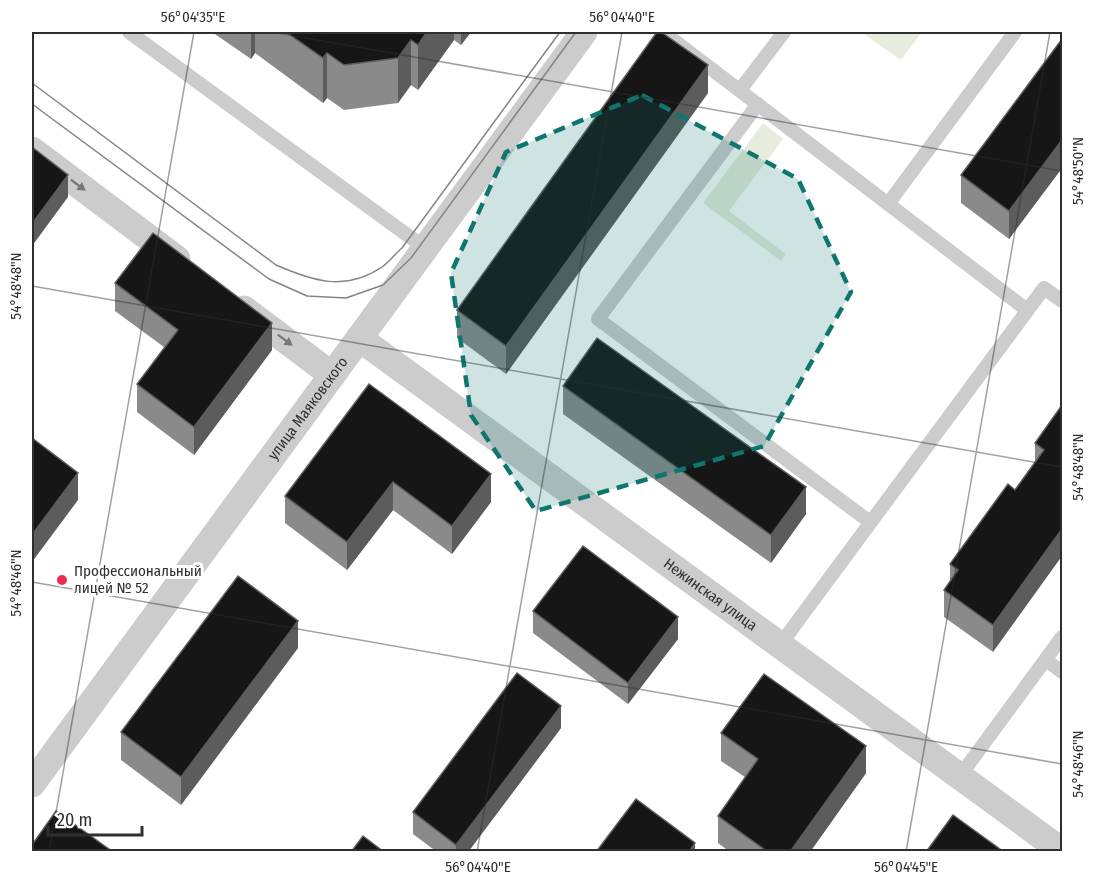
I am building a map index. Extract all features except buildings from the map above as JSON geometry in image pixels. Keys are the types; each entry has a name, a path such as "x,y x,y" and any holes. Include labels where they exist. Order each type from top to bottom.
{"street":[{"name":"улица Маяковского","path":"32,784 584,32"},
{"path":"32,150 200,277"},
{"path":"229,298 332,375"},
{"name":"Нежинская улица","path":"359,338 1062,851"}],"lane":[{"path":"129,32 425,248"},
{"path":"663,32 1026,310"},
{"path":"740,90 784,32"},
{"path":"888,204 1015,32"},
{"path":"758,104 598,319 870,522"},
{"path":"780,645 1044,288 1062,301"},
{"path":"960,776 1062,637"},
{"path":"1046,660 1062,672"}],"highlighted area":[{"path":"642,95 798,179 851,292 764,446 536,511 471,415 451,273 506,152"}],"green space":[{"path":"861,32 922,32 901,60"},
{"path":"763,123 783,139 729,211 786,254 781,261 703,203"}],"tram line":[{"path":"32,83 276,265 303,276 342,282 368,275 385,265 402,248 560,32"},
{"path":"32,104 269,279 307,296 346,298 383,285 411,258 576,32"}],"place":[{"name":"Профессиональный лицей № 52","path":"62,580"}]}
